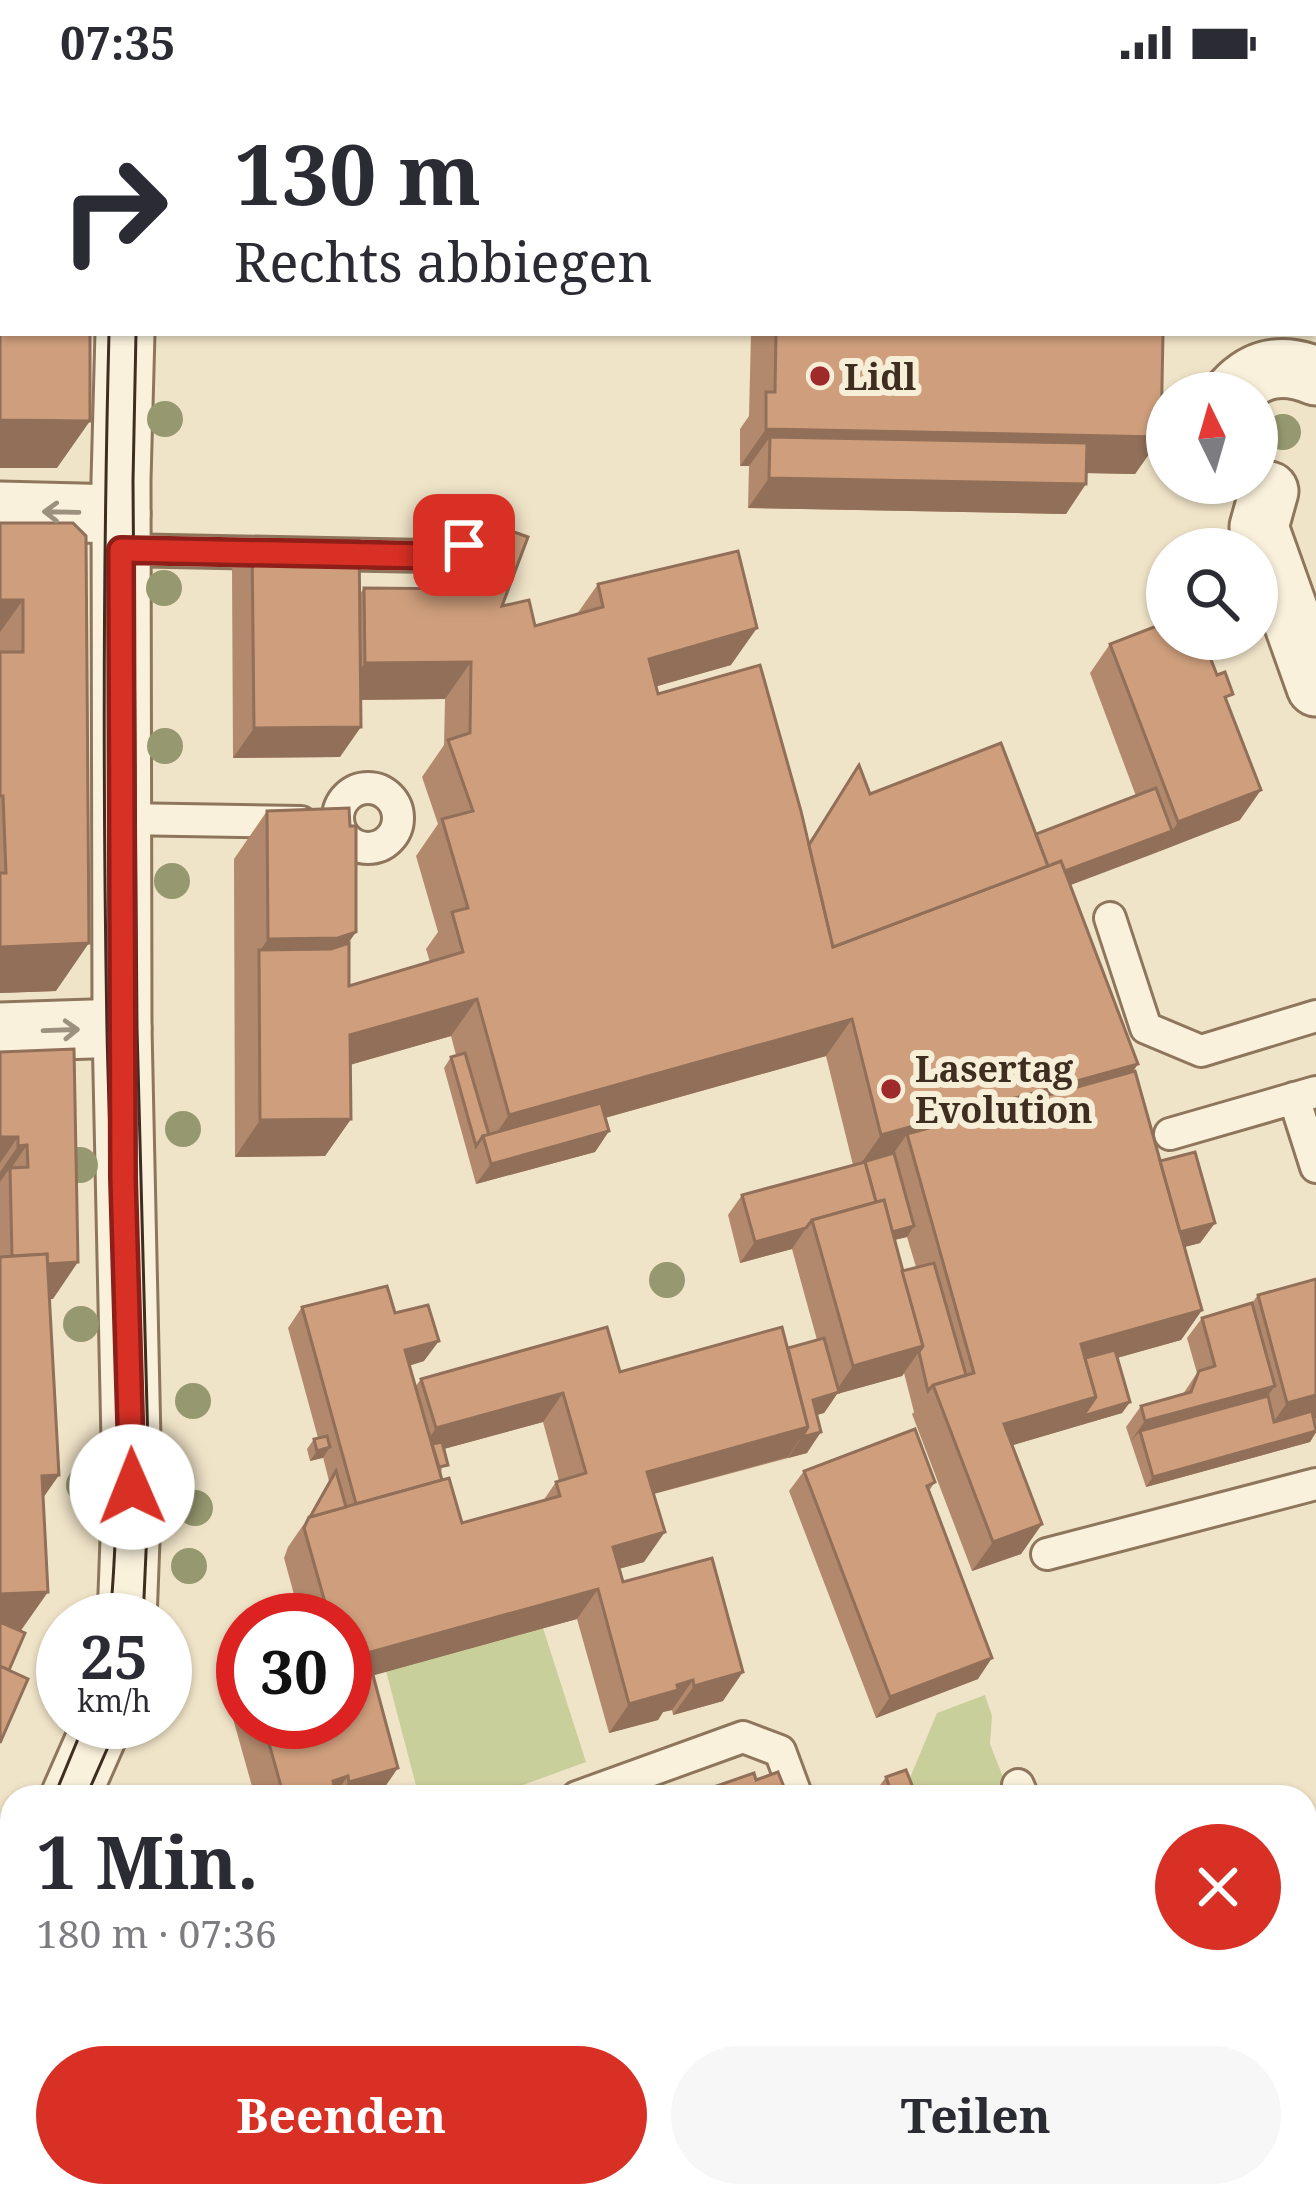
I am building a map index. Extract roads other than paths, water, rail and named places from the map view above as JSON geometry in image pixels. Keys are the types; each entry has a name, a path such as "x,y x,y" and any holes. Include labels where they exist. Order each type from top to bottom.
{"street":[{"path":"125,336 122,1028 132,1447 128,1593"},
{"path":"1270,504 1259,527 1316,687"},
{"path":"0,511 121,532"},
{"path":"0,1031 122,1028"},
{"path":"75,1785 91,1749"}],"lane":[{"path":"121,532 427,556 464,545 503,558"},
{"path":"122,819 337,823"},
{"path":"1110,918 1146,1028 1202,1051 1316,1016"},
{"path":"1170,1134 1305,1095 1316,1167"},
{"path":"1047,1554 1316,1484"},
{"path":"610,1785 743,1737 780,1751 793,1785"}],"tram line":[{"path":"109,336 105,856 118,1400 112,1593"},
{"path":"136,336 137,1028 149,1485 144,1593"},
{"path":"59,1785 74,1749"},
{"path":"91,1785 107,1749"}],"place":[{"name":"Lidl","path":"820,376"},
{"name":"Lasertag Evolution","path":"891,1089"}]}
